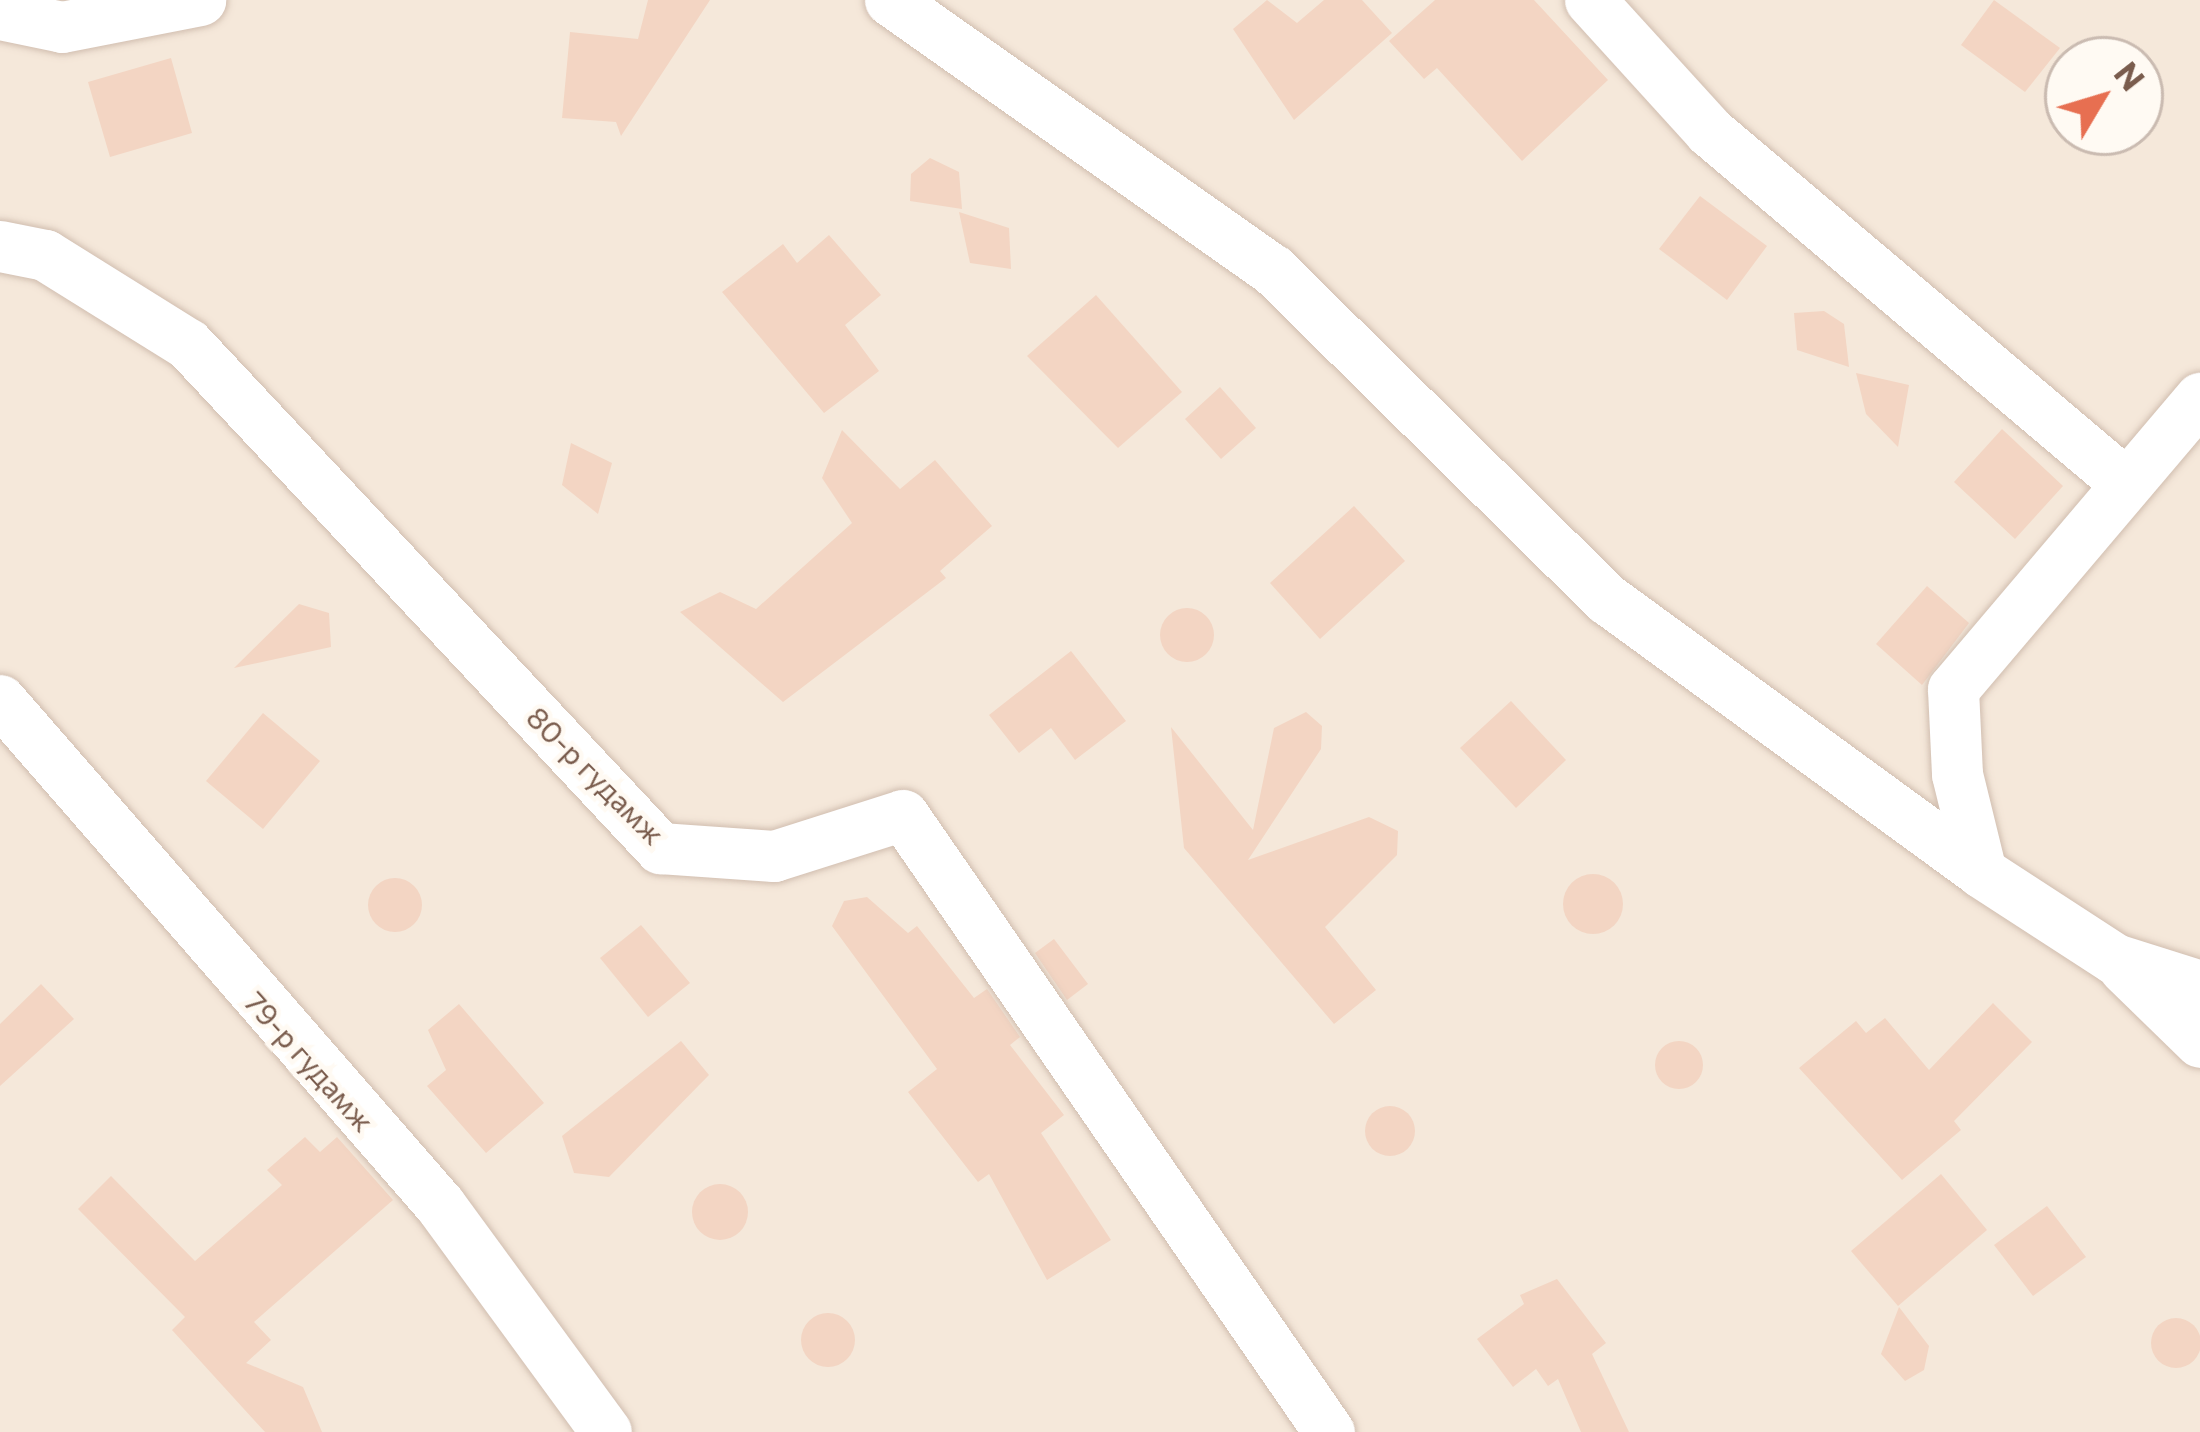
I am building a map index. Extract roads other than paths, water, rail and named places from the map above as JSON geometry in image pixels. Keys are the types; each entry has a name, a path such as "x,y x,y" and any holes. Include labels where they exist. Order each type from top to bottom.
{"street":[{"path":"0,14 62,27 200,0"},
{"path":"890,0 1272,269 1607,598 1981,872 2115,959 2200,1042"},
{"path":"1590,0 1709,130 2124,482"},
{"name":"80-р гудамж","path":"0,246 45,255 188,344 660,848 775,856 903,814 1329,1432"},
{"path":"1981,872 1953,689 2200,398"},
{"name":"79-р гудамж","path":"0,700 440,1205 606,1432"},
{"path":"2115,959 2200,986"}]}
